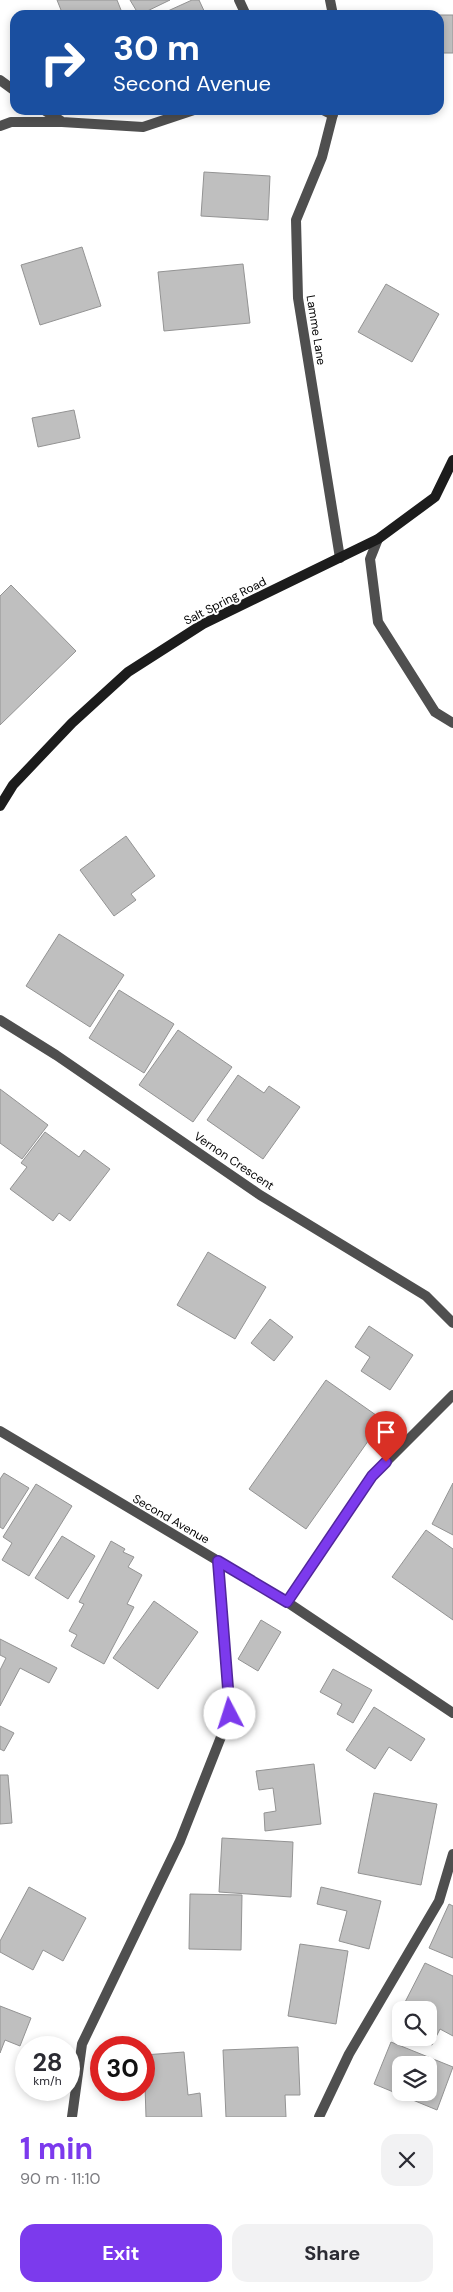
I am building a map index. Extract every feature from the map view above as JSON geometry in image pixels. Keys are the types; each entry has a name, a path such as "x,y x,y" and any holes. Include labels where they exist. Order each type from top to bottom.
{"street":[{"path":"52,115 62,122"},
{"path":"0,126 11,122 62,122 143,128 180,115"},
{"name":"Lamme Lane","path":"333,115 322,157 296,220 298,298 340,558"},
{"name":"Salt Spring Road","path":"0,806 13,785 72,723 128,672 202,624 378,539 435,497 453,460"},
{"path":"378,539 370,559 378,622 435,712 453,723"},
{"name":"Vernon Crescent","path":"0,1020 56,1055 260,1195 426,1296 453,1323"},
{"path":"287,1602 372,1476 453,1395"},
{"name":"Second Avenue","path":"0,1431 287,1602 453,1713"},
{"path":"72,2117 82,2044 180,1842 230,1714 218,1561"},
{"path":"319,2117 349,2054 439,1901 453,1854"}],"building":[{"path":"57,0 117,0 121,10 61,10"},
{"path":"130,0 170,0 149,10 136,10"},
{"path":"192,0 199,0 204,10 170,10"},
{"path":"444,15 453,15 453,53 444,53"},
{"path":"204,172 270,176 268,220 201,216"},
{"path":"82,247 101,306 40,325 21,265"},
{"path":"243,264 250,323 164,331 158,272"},
{"path":"386,284 439,314 412,362 358,332"},
{"path":"74,410 80,438 38,447 32,418"},
{"path":"11,585 76,651 0,725 0,596"},
{"path":"126,836 155,876 131,894 136,900 114,916 80,870"},
{"path":"59,934 124,975 90,1027 26,986"},
{"path":"119,990 174,1024 144,1073 89,1038"},
{"path":"178,1030 232,1067 193,1122 139,1085"},
{"path":"238,1075 264,1093 269,1086 300,1107 263,1159 207,1120"},
{"path":"0,1089 48,1125 22,1159 0,1143"},
{"path":"45,1132 79,1157 84,1150 110,1169 70,1221 59,1213 53,1221 10,1189 27,1167 21,1163"},
{"path":"208,1252 266,1287 235,1339 177,1305"},
{"path":"270,1319 293,1337 274,1361 251,1343"},
{"path":"369,1326 413,1355 390,1390 361,1371 370,1357 355,1347"},
{"path":"326,1380 383,1420 306,1529 249,1489"},
{"path":"4,1473 29,1488 3,1529 0,1527 0,1479"},
{"path":"453,1483 453,1535 432,1524"},
{"path":"36,1484 72,1506 29,1576 2,1560 12,1543 3,1537"},
{"path":"426,1530 453,1549 453,1620 392,1577"},
{"path":"62,1536 95,1556 68,1599 35,1578"},
{"path":"111,1541 125,1549 123,1552 134,1557 128,1567 142,1575 127,1604 134,1607 104,1664 71,1646 77,1635 69,1631 84,1604 79,1602"},
{"path":"154,1601 198,1632 158,1689 113,1658"},
{"path":"261,1620 281,1632 258,1671 238,1659"},
{"path":"0,1639 57,1668 49,1683 20,1668 0,1706 0,1670 6,1658 0,1655"},
{"path":"333,1669 372,1690 353,1723 337,1714 342,1704 320,1692"},
{"path":"374,1707 425,1739 411,1761 389,1747 375,1769 346,1750"},
{"path":"0,1726 14,1733 4,1751 0,1749"},
{"path":"314,1764 321,1824 265,1831 264,1813 276,1811 273,1788 259,1790 256,1771"},
{"path":"0,1775 8,1775 12,1823 0,1824"},
{"path":"374,1793 437,1804 421,1885 358,1873"},
{"path":"222,1838 293,1842 291,1897 219,1892"},
{"path":"29,1887 86,1918 63,1961 43,1950 33,1970 0,1952 0,1941"},
{"path":"321,1887 381,1901 369,1949 339,1941 347,1911 317,1904"},
{"path":"190,1894 242,1895 241,1950 189,1949"},
{"path":"449,1904 453,1906 453,1958 429,1948"},
{"path":"300,1944 348,1951 336,2024 288,2016"},
{"path":"425,1963 453,1976 453,2036 440,2029 437,2035 437,2001 406,2001"},
{"path":"0,2006 31,2018 24,2036 15,2036 15,2044 5,2040 0,2053"},
{"path":"391,2042 392,2046 401,2046 426,2056 392,2056 392,2091 374,2084"},
{"path":"298,2047 300,2095 285,2095 286,2117 226,2117 223,2050"},
{"path":"184,2052 188,2095 200,2093 202,2117 146,2117 145,2101 155,2101 155,2054"},
{"path":"437,2061 453,2067 437,2110 415,2101 437,2101"}],"route":[{"path":"230,1714 218,1561 287,1602 372,1476 386,1462"}]}
